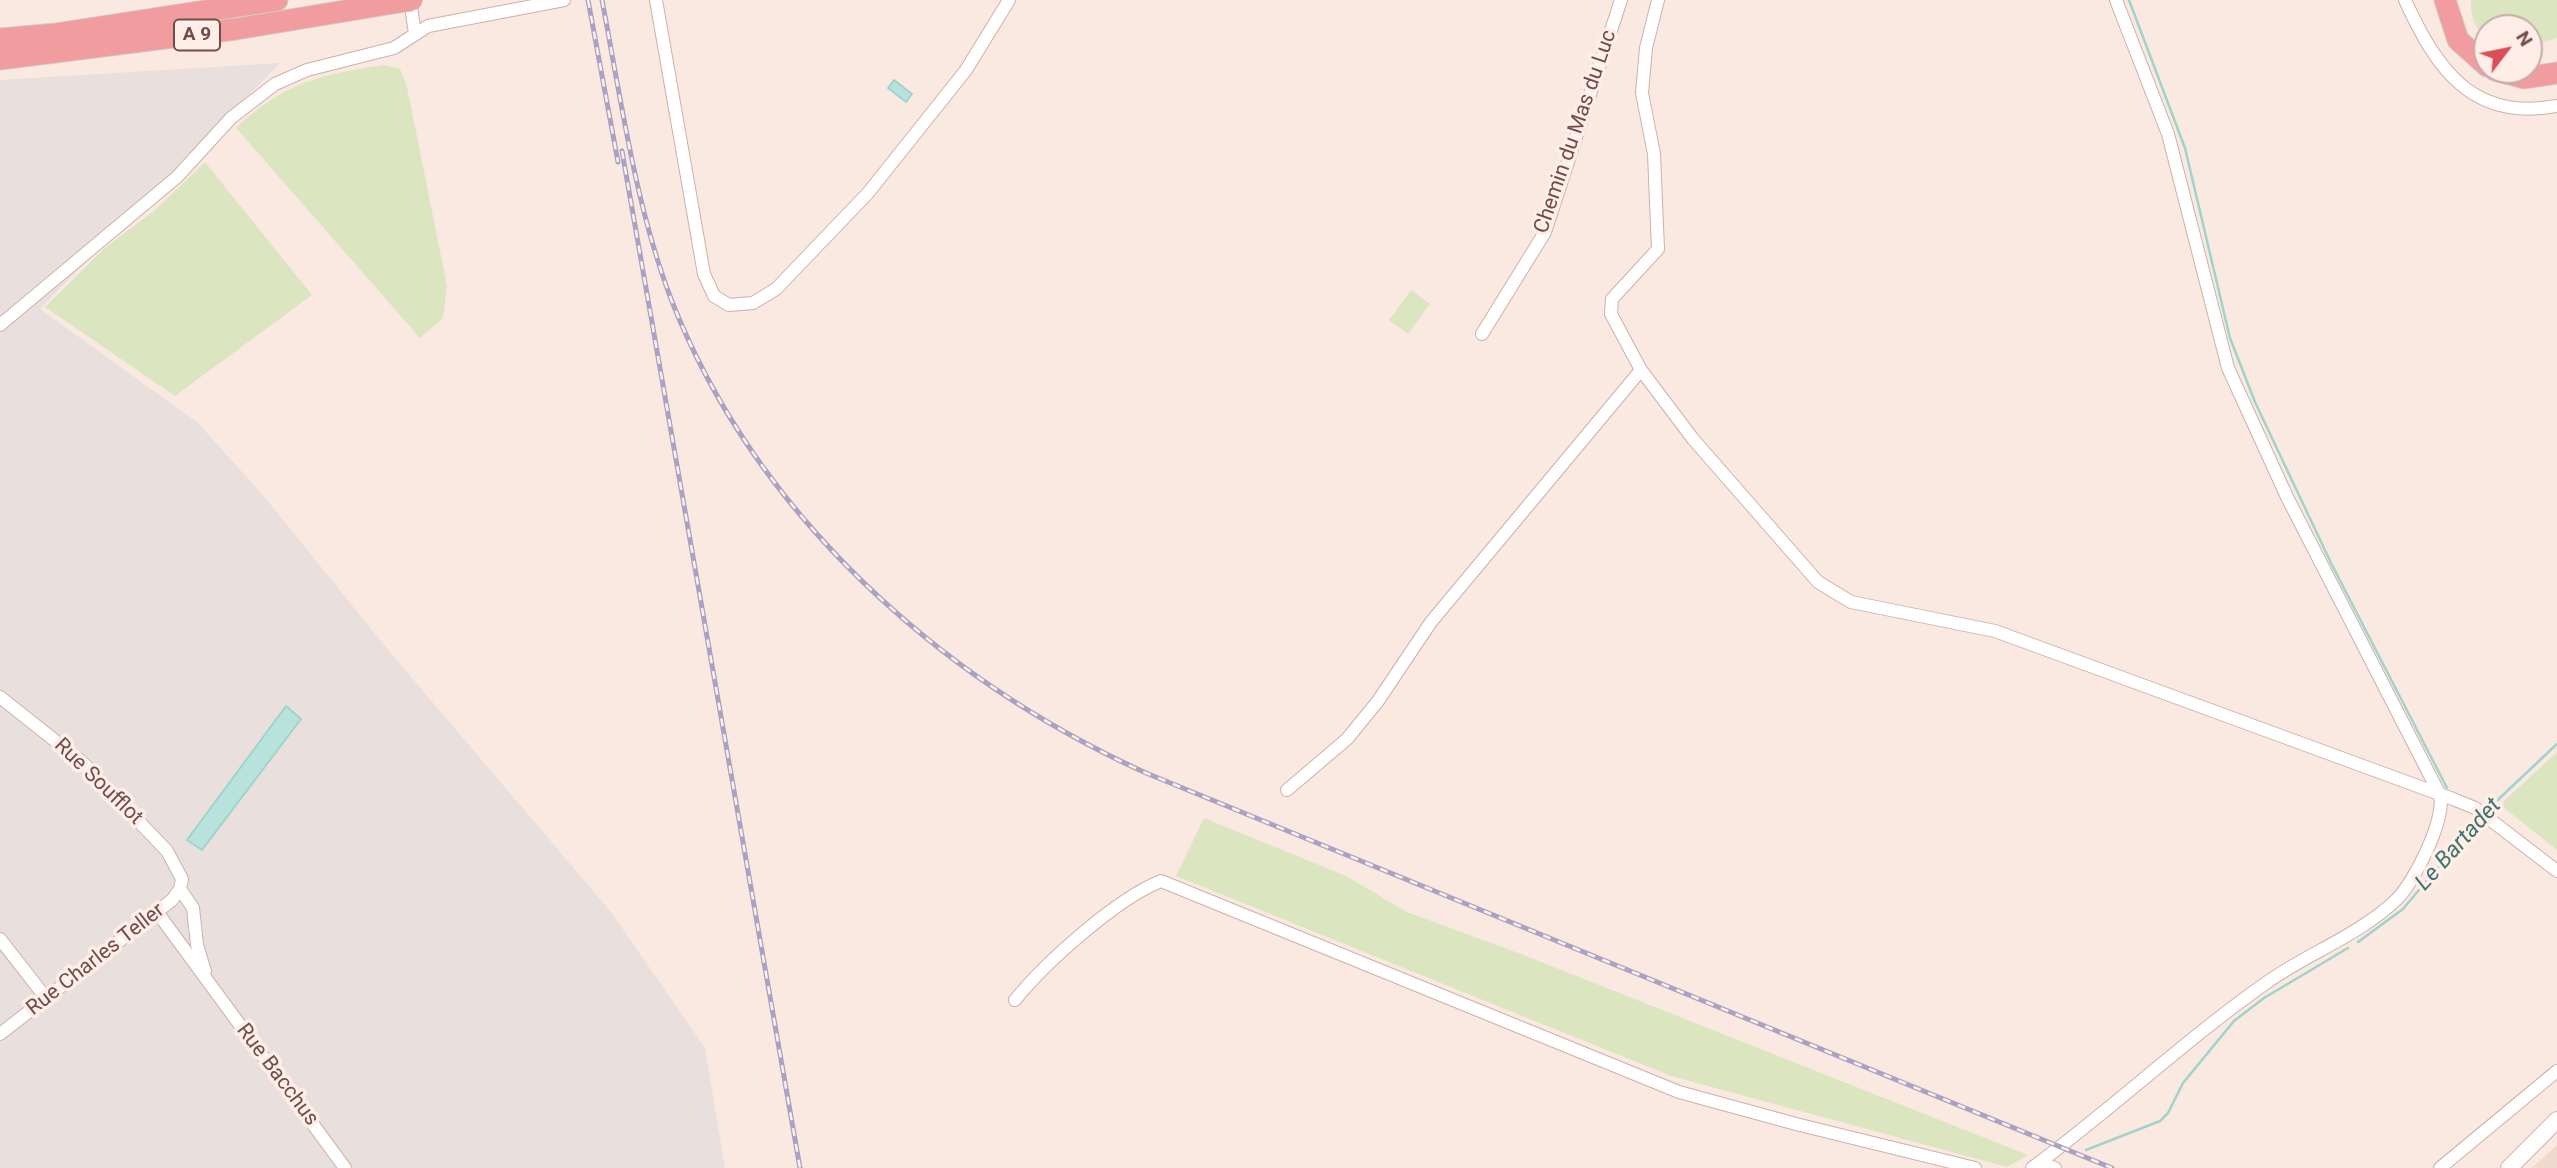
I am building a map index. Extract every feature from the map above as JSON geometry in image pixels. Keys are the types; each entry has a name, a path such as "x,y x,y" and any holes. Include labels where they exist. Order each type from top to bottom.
{"highway":[{"name":"A 9","path":"0,39 56,34 276,0"},
{"path":"2445,0 2458,40 2473,53"},
{"path":"2452,0 2462,28 2473,42"},
{"name":"A 9","path":"0,60 236,29 405,1"}],"main road":[{"path":"2508,1168 2557,1120"}],"street":[{"path":"0,325 177,177 232,118 262,93 307,70 394,48 428,26 564,0"},
{"path":"656,0 704,274 714,296 729,305 753,303 776,289 868,193 966,70 1009,0"},
{"name":"Chemin du Mas du Luc","path":"1482,334 1545,232 1620,0"},
{"path":"1658,0 1646,48 1642,93 1654,154 1658,249 1612,299 1611,314 1641,370 1693,439 1818,582 1851,602 1995,631 2474,808 2557,871"},
{"path":"2036,1165 2267,982 2347,936 2397,899 2421,863 2443,806 2440,795 2287,497 2228,368 2168,135 2116,0"},
{"path":"2405,0 2430,50 2456,81 2474,96 2505,106 2557,106"},
{"path":"405,1 415,34"},
{"path":"1287,790 1348,739 1378,701 1431,622 1641,370"},
{"name":"Rue Soufflot","path":"0,697 82,762 167,851 181,884"},
{"path":"1015,1000 1060,956 1108,915 1143,888 1161,881 1679,1092 1975,1168"},
{"name":"Rue Charles Teller","path":"0,1034 157,912 181,884"},
{"name":"Rue Bacchus","path":"181,884 194,908 197,945 208,982"},
{"name":"Rue Bacchus","path":"157,912 345,1168"},
{"path":"0,939 46,998"},
{"path":"2440,1168 2557,1071"},
{"path":"2036,1165 2055,1168"}],"shaded area":[{"path":"280,63 40,309 197,422 262,494 389,651 611,912 705,1048 725,1168 0,1168 0,80"},
{"path":"2557,1145 2557,1168 2532,1168"}],"green space":[{"path":"2471,0 2557,0 2557,38 2543,42 2543,14 2473,14 2473,18"},
{"path":"384,65 400,69 407,87 447,286 443,318 420,338 236,128 287,90 322,77"},
{"path":"205,162 312,295 175,396 45,307 106,247 154,211"},
{"path":"1411,290 1430,304 1408,334 1389,320"},
{"path":"2557,752 2557,850 2503,807 2504,801"},
{"path":"1204,818 1346,876 1407,912 1521,954 2028,1155 2007,1167 1671,1076 1176,876"}],"water":[{"path":"894,80 912,94 906,102 888,88"},
{"path":"286,706 301,719 202,850 187,840"}],"waterway":[{"path":"2129,0 2185,148 2230,338 2255,402 2331,563 2447,788"},
{"name":"Le Bartadet","path":"2486,811 2557,744"},
{"name":"Le Bartadet","path":"2358,942 2403,909 2481,816"},
{"name":"Le Bartadet","path":"2086,1150 2160,1121 2168,1113 2183,1083 2234,1021 2264,998 2348,948"}],"railway":[{"path":"588,0 618,162"},
{"path":"602,0 638,189 658,263 671,299 707,377 752,451 804,519 862,581 927,638 996,690 1070,734 1146,773 2112,1168"},
{"path":"622,151 800,1168"}]}
